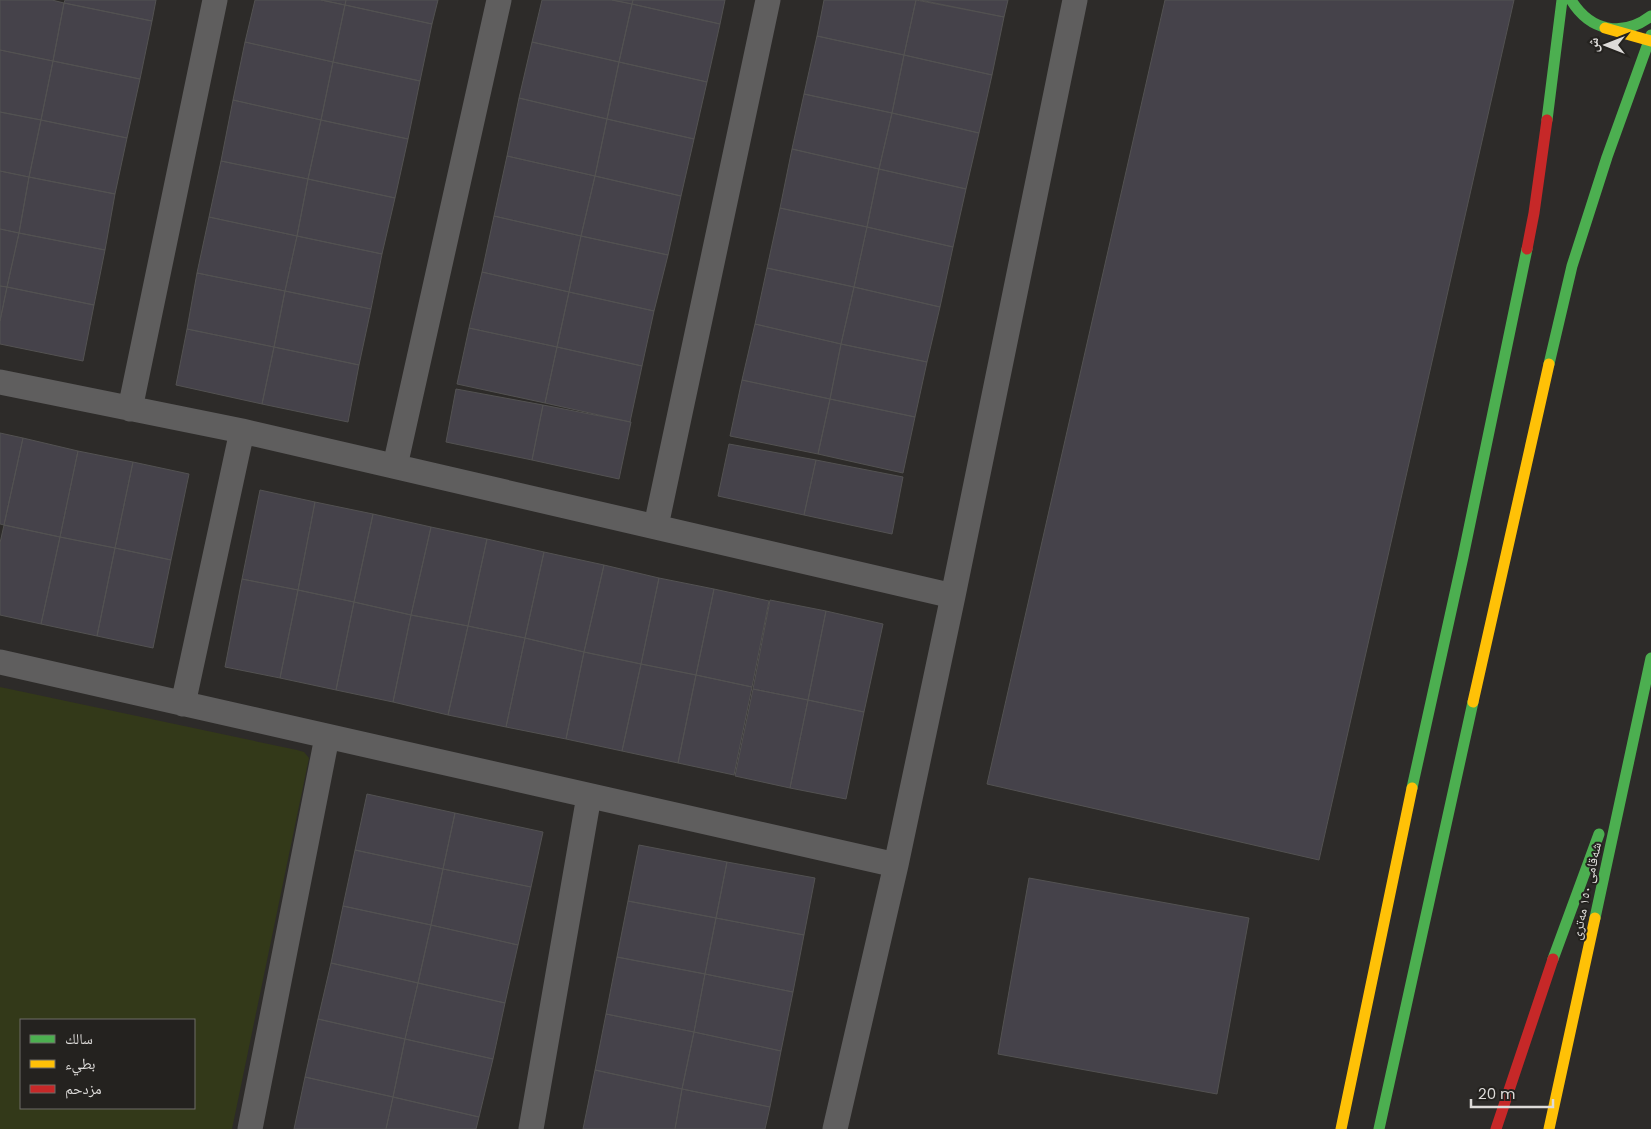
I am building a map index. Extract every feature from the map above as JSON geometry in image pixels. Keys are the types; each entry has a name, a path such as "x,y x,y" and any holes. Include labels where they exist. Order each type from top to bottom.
{"main road":[{"path":"1341,1129 1534,212 1562,0"},
{"path":"1379,1129 1528,451 1572,266 1607,157 1650,39 1605,28 1588,21 1576,9 1571,0"},
{"path":"1605,28 1622,29 1638,25 1651,16"},
{"path":"1639,72 1651,57"},
{"name":"شەقامی ١٥٠ مەتری","path":"1549,1129 1651,658"},
{"path":"1496,1129 1549,968 1633,741"}],"street":[{"path":"130,409 215,0"},
{"path":"395,466 499,0"},
{"path":"656,526 768,0"},
{"path":"836,1129 896,866 1075,0"},
{"path":"0,382 242,431 953,596"},
{"path":"183,704 242,431"},
{"path":"0,662 896,866"},
{"path":"250,1129 327,737"},
{"path":"530,1129 590,796"}],"green space":[{"path":"0,687 297,750 304,752 309,758 232,1129 0,1129"}],"building":[{"path":"0,0 52,0 64,3 53,61 0,50"},
{"path":"65,0 156,0 152,21 64,3"},
{"path":"255,0 321,0 345,5 333,62 245,42"},
{"path":"321,0 346,0 345,5"},
{"path":"346,0 438,0 432,24 345,5"},
{"path":"542,0 612,0 632,4 619,62 532,42"},
{"path":"612,0 633,0 632,4"},
{"path":"633,0 725,0 720,24 632,4"},
{"path":"824,0 916,0 904,55 817,36"},
{"path":"916,0 1004,17 992,75 904,55"},
{"path":"920,0 1008,0 1004,17"},
{"path":"1165,0 1514,0 1319,860 987,784"},
{"path":"64,3 152,21 140,79 53,61"},
{"path":"632,4 720,24 707,82 619,62"},
{"path":"345,5 432,24 420,81 333,62"},
{"path":"817,36 904,55 892,113 804,94"},
{"path":"245,42 333,62 321,120 233,100"},
{"path":"532,42 619,62 607,119 519,98"},
{"path":"0,50 53,61 41,120 0,112"},
{"path":"904,55 992,75 979,133 892,113"},
{"path":"53,61 140,79 127,138 41,120"},
{"path":"333,62 420,81 408,139 321,120"},
{"path":"619,62 707,82 694,139 607,119"},
{"path":"804,94 892,113 879,169 792,149"},
{"path":"519,98 607,119 595,176 507,156"},
{"path":"233,100 321,120 308,179 221,161"},
{"path":"0,112 41,120 29,177 0,171"},
{"path":"892,113 979,133 966,189 879,169"},
{"path":"607,119 694,139 681,196 595,176"},
{"path":"41,120 127,138 115,194 29,177"},
{"path":"321,120 408,139 395,198 308,179"},
{"path":"792,149 879,169 867,227 780,208"},
{"path":"507,156 595,176 581,236 494,216"},
{"path":"221,161 308,179 297,236 209,217"},
{"path":"879,169 966,189 953,247 867,227"},
{"path":"0,171 29,177 19,233 0,229"},
{"path":"595,176 681,196 668,255 581,236"},
{"path":"29,177 115,194 105,250 19,233"},
{"path":"308,179 395,198 382,254 297,236"},
{"path":"780,208 867,227 854,287 767,268"},
{"path":"494,216 581,236 569,292 482,272"},
{"path":"209,217 297,236 285,291 197,273"},
{"path":"867,227 953,247 940,307 854,287"},
{"path":"0,229 19,233 7,287 0,286"},
{"path":"19,233 105,250 94,305 7,287"},
{"path":"297,236 382,254 371,309 285,291"},
{"path":"581,236 668,255 654,311 569,292"},
{"path":"767,268 854,287 841,344 755,324"},
{"path":"482,272 569,292 557,347 469,328"},
{"path":"197,273 285,291 274,347 187,329"},
{"path":"0,286 7,287 0,321"},
{"path":"7,287 94,305 83,361 0,344 0,321"},
{"path":"854,287 940,307 927,362 841,344"},
{"path":"285,291 371,309 359,365 274,347"},
{"path":"569,292 654,311 642,366 557,347"},
{"path":"755,324 841,344 830,399 742,380"},
{"path":"469,328 557,347 545,403 457,384"},
{"path":"187,329 274,347 262,404 176,385"},
{"path":"841,344 927,362 915,417 830,399"},
{"path":"274,347 359,365 348,422 262,404"},
{"path":"557,347 642,366 630,422 545,403"},
{"path":"742,380 830,399 818,454 730,436"},
{"path":"456,389 543,405 532,460 446,442"},
{"path":"830,399 915,417 903,473 818,454"},
{"path":"543,405 631,422 619,479 532,460"},
{"path":"0,433 23,438 4,525 0,524"},
{"path":"23,438 78,451 60,537 4,525"},
{"path":"729,444 816,460 804,515 718,496"},
{"path":"78,451 133,462 115,548 60,537"},
{"path":"816,460 903,477 892,534 804,515"},
{"path":"133,462 189,474 171,560 115,548"},
{"path":"260,490 315,502 298,590 242,579"},
{"path":"315,502 373,514 354,602 298,590"},
{"path":"373,514 431,527 411,615 354,602"},
{"path":"4,525 60,537 41,624 0,615 0,543"},
{"path":"431,527 487,539 468,626 411,615"},
{"path":"60,537 115,548 97,636 41,624"},
{"path":"487,539 544,552 525,638 468,626"},
{"path":"115,548 171,560 153,648 97,636"},
{"path":"544,552 604,565 584,652 525,638"},
{"path":"604,565 659,578 641,664 584,652"},
{"path":"659,578 714,589 696,675 641,664"},
{"path":"242,579 298,590 280,678 225,667"},
{"path":"714,589 769,601 752,687 696,675"},
{"path":"298,590 354,602 336,690 280,678"},
{"path":"770,600 826,611 808,700 753,689"},
{"path":"354,602 411,615 393,702 336,690"},
{"path":"826,611 883,624 864,712 808,700"},
{"path":"411,615 468,626 448,715 393,702"},
{"path":"468,626 525,638 506,727 448,715"},
{"path":"525,638 584,652 566,739 506,727"},
{"path":"584,652 641,664 622,751 566,739"},
{"path":"641,664 696,675 678,763 622,751"},
{"path":"696,675 752,687 734,775 678,763"},
{"path":"753,689 808,700 790,788 735,776"},
{"path":"808,700 864,712 846,799 790,788"},
{"path":"367,794 455,813 443,869 355,850"},
{"path":"455,813 543,832 531,887 443,869"},
{"path":"639,845 727,862 716,918 628,901"},
{"path":"355,850 443,869 431,925 343,906"},
{"path":"727,862 815,878 804,935 716,918"},
{"path":"443,869 531,887 518,945 431,925"},
{"path":"1029,878 1249,918 1217,1094 998,1054"},
{"path":"628,901 716,918 705,974 617,957"},
{"path":"343,906 431,925 418,983 331,963"},
{"path":"716,918 804,935 793,992 705,974"},
{"path":"431,925 518,945 505,1003 418,983"},
{"path":"617,957 705,974 694,1032 606,1014"},
{"path":"331,963 418,983 405,1039 318,1019"},
{"path":"705,974 793,992 781,1051 694,1032"},
{"path":"418,983 505,1003 493,1059 405,1039"},
{"path":"606,1014 694,1032 682,1089 595,1070"},
{"path":"318,1019 405,1039 393,1097 305,1077"},
{"path":"694,1032 781,1051 770,1107 682,1089"},
{"path":"405,1039 493,1059 479,1117 393,1097"},
{"path":"595,1070 682,1089 675,1129 583,1129"},
{"path":"305,1077 393,1097 386,1129 294,1129"},
{"path":"682,1089 770,1107 765,1129 675,1129"},
{"path":"393,1097 479,1117 476,1129 386,1129"}],"traffic: fast":[{"path":"1547,120 1562,0"},
{"path":"1571,0 1587,19 1607,28 1629,27 1651,16"},
{"path":"1549,364 1572,266 1607,157 1651,35"},
{"path":"1412,788 1463,557 1527,249"},
{"path":"1595,918 1651,658"},
{"path":"1379,1129 1473,702"},
{"path":"1553,959 1599,834"}],"traffic: slow":[{"path":"1605,28 1651,41"},
{"path":"1473,702 1549,364"},
{"path":"1341,1129 1412,788"},
{"path":"1549,1129 1595,918"}],"traffic: jam":[{"path":"1527,249 1547,120"},
{"path":"1496,1129 1553,959"}]}
